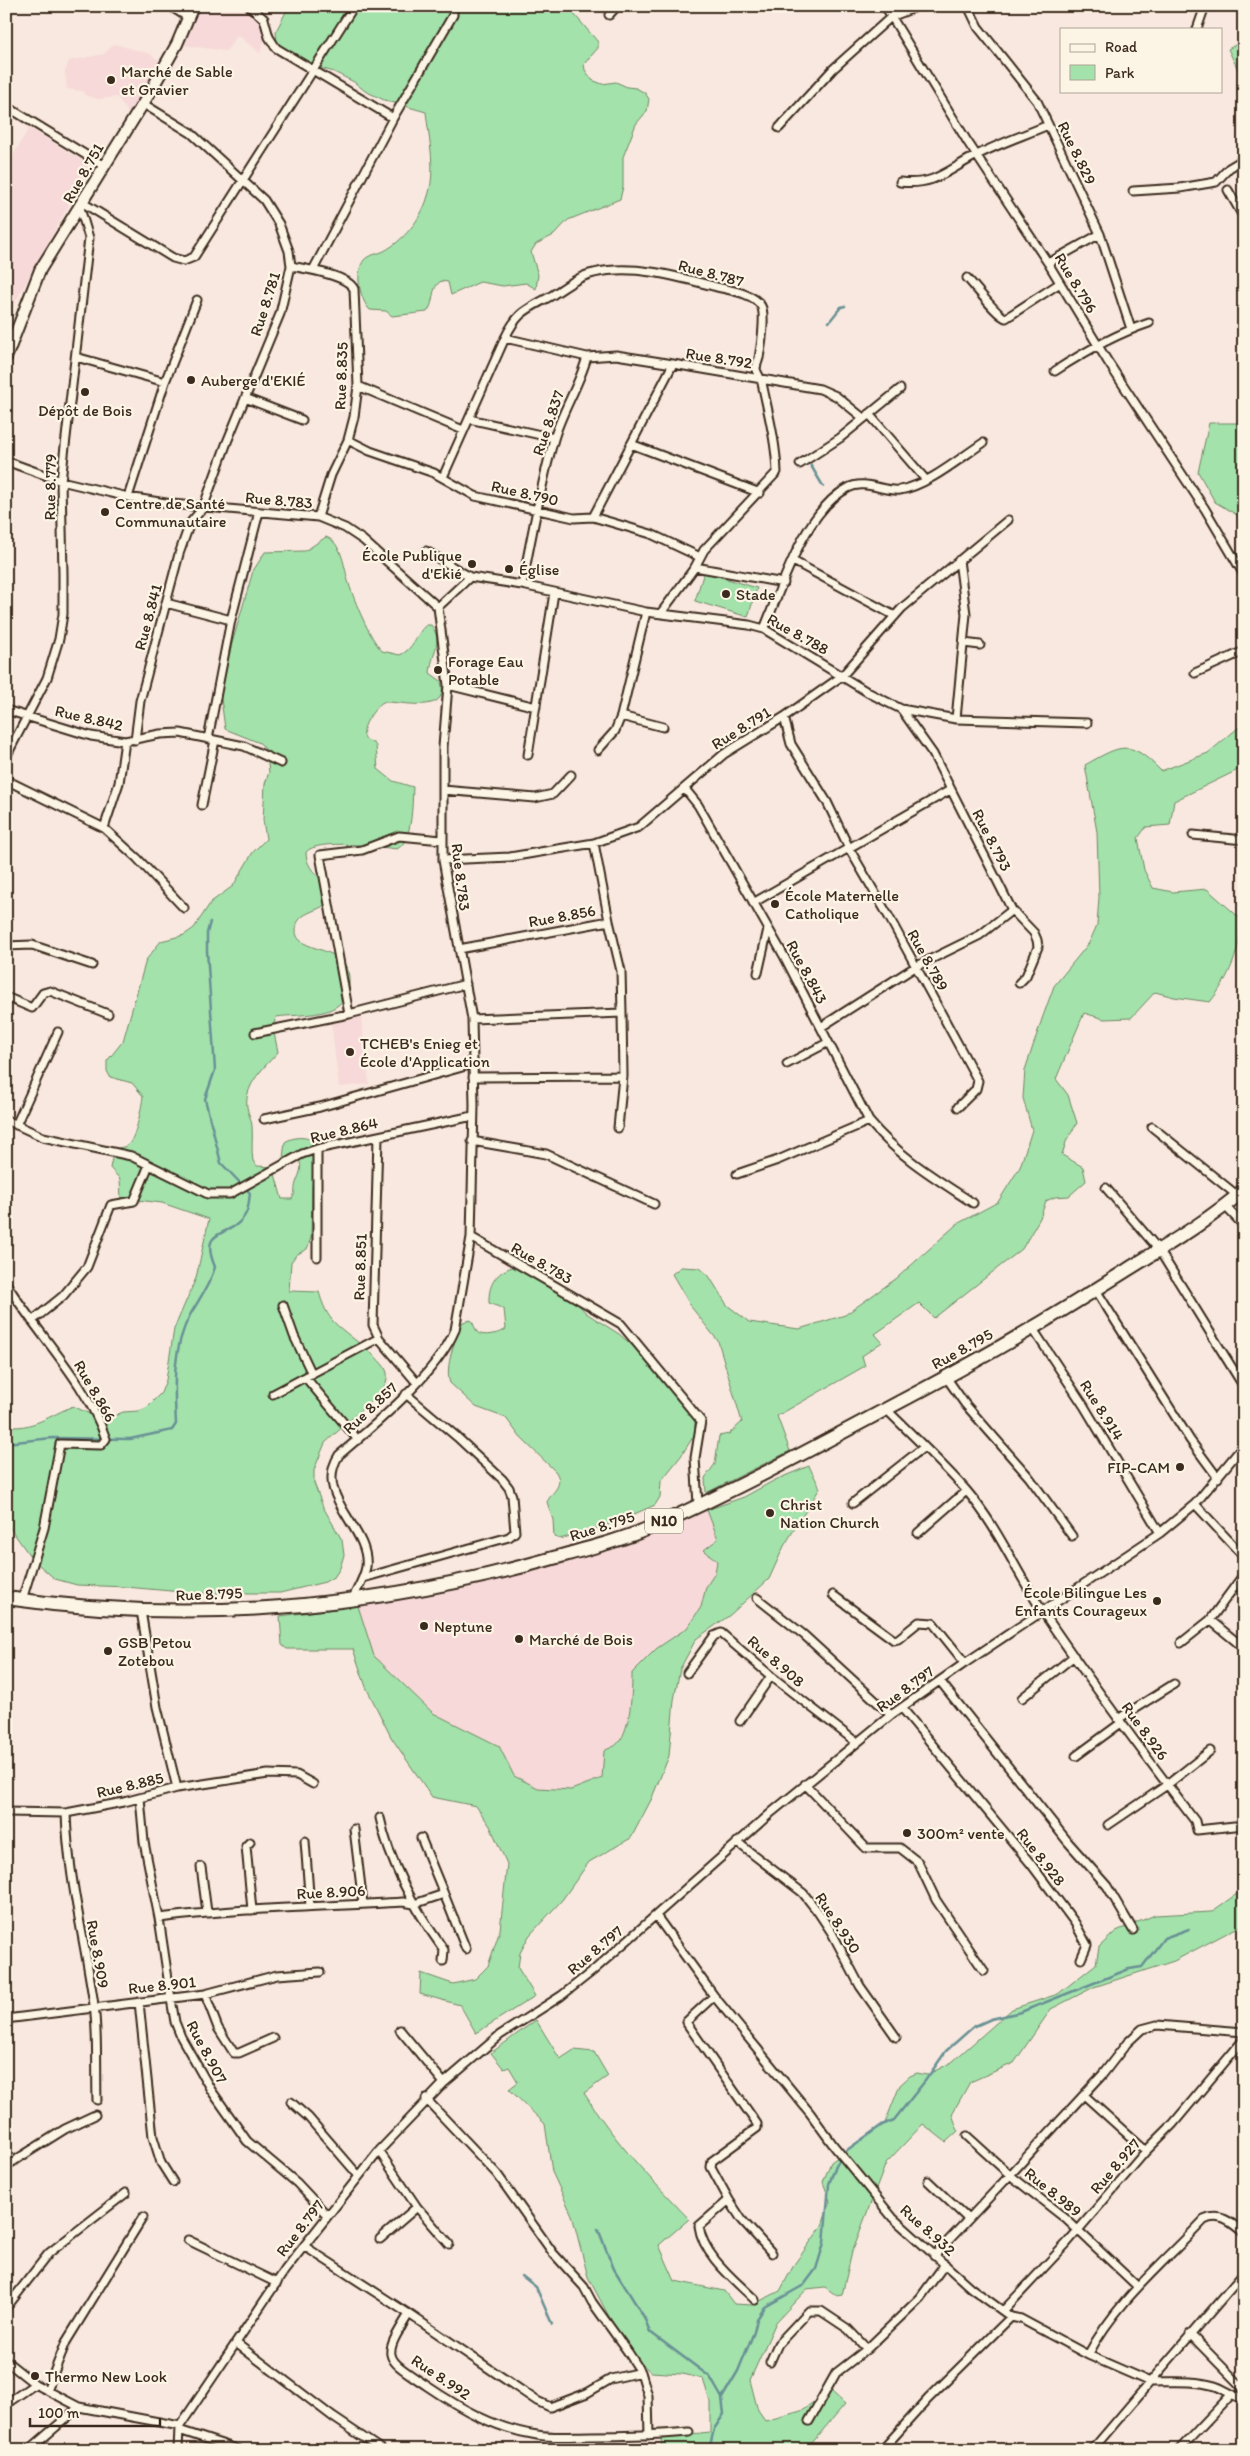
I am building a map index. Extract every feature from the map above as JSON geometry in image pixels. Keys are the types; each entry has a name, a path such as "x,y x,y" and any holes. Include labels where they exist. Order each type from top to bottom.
{"highway":[{"name":"Rue 8.795","path":"6,1598 141,1611 213,1611 352,1600 493,1575 613,1541 654,1526 755,1478 1033,1329 1159,1250 1225,1206 1241,1193"}],"main road":[{"name":"Rue 8.751","path":"6,358 40,270 81,206 177,44 193,6"}],"street":[{"path":"170,6 189,18"},
{"path":"249,6 264,20 269,37 276,48 313,72 393,118"},
{"path":"81,206 173,258 184,262 194,257 354,6"},
{"path":"291,266 313,270 393,118 453,15 453,6"},
{"path":"609,15 617,6"},
{"name":"Rue 8.796","path":"885,6 977,155 1048,263 1098,347 1205,509 1244,575"},
{"path":"779,128 833,69 891,17 919,6"},
{"name":"Rue 8.829","path":"968,6 978,27 1032,94 1048,125 1100,234 1131,329"},
{"path":"1197,28 1205,6"},
{"name":"Rue 8.781","path":"142,103 192,133 264,200 279,224 289,250 291,266 280,314 245,398 203,508"},
{"path":"6,106 104,166"},
{"path":"900,182 916,184 932,180 977,155 1048,125"},
{"path":"1133,191 1180,188 1216,182 1229,168 1244,159"},
{"path":"1228,190 1244,218"},
{"name":"Rue 8.779","path":"6,757 47,678 59,640 63,614 61,481 89,238 81,206"},
{"path":"1048,263 1100,234"},
{"name":"Rue 8.835","path":"313,270 352,283 354,289 358,386 348,440 331,475 318,517"},
{"name":"Rue 8.787","path":"443,477 505,338 512,324 526,308 577,279 593,273 636,270 662,274 740,293 753,298 761,305 764,316 756,369 761,379 777,458 777,472 760,493 720,531 660,613"},
{"path":"967,278 980,290 998,314 1006,318 1060,283"},
{"path":"128,497 165,382 197,300"},
{"path":"1055,371 1084,352 1098,347 1131,329 1149,323"},
{"path":"505,338 587,357 616,356 673,364"},
{"path":"76,357 165,382"},
{"name":"Rue 8.837","path":"522,585 536,510 554,438 583,371 587,357"},
{"name":"Rue 8.792","path":"593,517 673,364 820,389 836,396 866,416 926,480"},
{"path":"358,386 464,430"},
{"path":"800,464 840,438 900,389"},
{"path":"245,398 302,420"},
{"path":"469,419 554,438"},
{"name":"Rue 8.790","path":"348,440 370,452 443,477 475,496 574,518 593,517 650,534 700,557"},
{"path":"764,629 803,536 828,504 849,487 864,485 899,490 926,480 983,443"},
{"path":"632,444 760,493"},
{"name":"Rue 8.783","path":"6,461 61,481 128,497 203,508 318,517 344,528 363,540 438,607 448,685 443,790 443,860 472,1019 471,1237 621,1324 701,1421 695,1458 698,1504"},
{"name":"Rue 8.841","path":"135,740 140,701 166,603 190,524 203,508"},
{"path":"202,805 231,620 260,512"},
{"name":"Rue 8.791","path":"443,860 510,857 594,843 639,827 685,789 703,770 724,754 784,717 842,676 895,616 1008,520"},
{"path":"426,551 470,577 438,607"},
{"path":"956,719 966,614 959,560"},
{"path":"793,561 895,616"},
{"path":"695,567 784,583"},
{"name":"Rue 8.788","path":"470,577 522,585 646,612 749,624 764,629 901,709 956,719 1087,723"},
{"path":"528,755 554,593"},
{"path":"166,603 231,620"},
{"path":"598,750 615,731 621,716 646,612"},
{"path":"964,643 980,645"},
{"path":"1195,673 1244,651"},
{"path":"448,685 536,707"},
{"name":"Rue 8.793","path":"901,709 930,747 1012,910 1034,933 1038,947 1026,976 1019,983"},
{"name":"Rue 8.842","path":"6,710 91,736 125,741 160,734 180,733 244,746 281,763"},
{"path":"621,716 663,727"},
{"name":"Rue 8.789","path":"784,717 791,744 827,802 850,850 978,1080 976,1089 958,1106"},
{"path":"104,828 120,783 125,741"},
{"path":"443,790 535,798 553,794 571,775"},
{"path":"6,780 104,828 137,858 184,908"},
{"name":"Rue 8.843","path":"685,789 698,805 768,929 869,1121 887,1142 912,1162 973,1203"},
{"path":"754,904 850,850 950,790"},
{"path":"1193,835 1244,840"},
{"path":"349,1014 320,855 362,850 399,836 442,840"},
{"path":"594,843 609,921"},
{"path":"821,1027 916,967 980,935 1012,910"},
{"name":"Rue 8.856","path":"459,949 609,921 621,971 623,1076 618,1128"},
{"path":"758,974 768,929"},
{"path":"6,946 32,944 92,965"},
{"path":"255,1033 349,1014 466,984"},
{"path":"6,997 32,1008 42,993 50,991 108,1014"},
{"path":"472,1019 622,1013"},
{"path":"16,1125 58,1032"},
{"path":"787,1064 827,1043"},
{"path":"264,1119 320,1107 473,1064"},
{"path":"473,1077 623,1076"},
{"name":"Rue 8.864","path":"6,1120 43,1137 78,1146 107,1149 131,1156 200,1191 220,1196 230,1194 281,1165 317,1149 473,1116"},
{"path":"737,1174 778,1160 869,1121"},
{"path":"1152,1127 1241,1193"},
{"name":"Rue 8.851","path":"378,1137 373,1325 380,1338 417,1383"},
{"path":"472,1141 546,1154 654,1204"},
{"path":"317,1149 317,1257"},
{"path":"32,1321 64,1296 87,1267 111,1205 134,1201 149,1165"},
{"path":"1106,1188 1159,1250 1244,1387"},
{"path":"1225,1206 1244,1226"},
{"name":"Rue 8.857","path":"352,1600 363,1578 366,1566 365,1551 334,1490 332,1478 334,1464 339,1456 417,1383 446,1348 455,1330 471,1237"},
{"name":"Rue 8.866","path":"6,1283 89,1402 106,1439 100,1445 60,1444 44,1528 22,1600"},
{"path":"1096,1290 1190,1440 1218,1478"},
{"path":"283,1305 309,1376 358,1440"},
{"name":"Rue 8.914","path":"1033,1329 1084,1406 1160,1533"},
{"path":"274,1394 380,1338"},
{"path":"946,1377 964,1404 1029,1477 1072,1536"},
{"path":"363,1578 509,1537 515,1532 512,1496 502,1479 457,1436 406,1394"},
{"name":"Rue 8.926","path":"886,1409 966,1490 1003,1540 1022,1579 1043,1611 1119,1721 1195,1821 1197,1830 1244,1825"},
{"name":"Rue 8.797","path":"179,2428 304,2246 379,2151 426,2099 500,2035 561,1996 657,1916 805,1784 891,1715 965,1663 1160,1533 1195,1504 1244,1445"},
{"path":"853,1503 924,1447"},
{"path":"918,1533 966,1490"},
{"path":"1195,1504 1244,1557"},
{"path":"1181,1643 1210,1620 1244,1574"},
{"path":"833,1596 894,1640 898,1639 919,1622 933,1623 965,1663"},
{"path":"756,1598 804,1635 891,1715"},
{"name":"Rue 8.885","path":"6,1812 66,1813 140,1798 177,1788 157,1707 141,1611"},
{"path":"1210,1620 1244,1648"},
{"name":"Rue 8.908","path":"687,1674 714,1636 721,1632 770,1676 856,1742"},
{"path":"1022,1698 1074,1656"},
{"path":"740,1721 770,1676"},
{"path":"940,1681 1068,1842 1107,1886 1133,1930"},
{"path":"1076,1756 1119,1721 1174,1684"},
{"name":"Rue 8.928","path":"902,1708 1031,1864 1075,1923 1087,1945 1082,1959"},
{"path":"1108,1825 1167,1785 1210,1751"},
{"path":"177,1788 268,1774 297,1775 313,1784"},
{"path":"805,1784 866,1848 900,1848 918,1862 936,1900 984,1971"},
{"name":"Rue 8.907","path":"140,1798 144,1842 159,1918 171,1999 175,2022 181,2036 231,2121 247,2141 297,2183 327,2216"},
{"name":"Rue 8.909","path":"66,1813 67,1843 76,1908 94,2006 97,2100"},
{"path":"380,1818 386,1839 414,1904 444,1950 443,1961"},
{"path":"354,1829 363,1904"},
{"path":"421,1838 466,1949"},
{"path":"305,1841 310,1906"},
{"path":"250,1842 246,1846 252,1910"},
{"name":"Rue 8.930","path":"738,1842 803,1893 832,1933 874,2009 896,2037"},
{"path":"202,1867 207,1912"},
{"name":"Rue 8.906","path":"159,1918 207,1912 310,1906 403,1902 414,1904 444,1894"},
{"name":"Rue 8.932","path":"657,1916 714,1996 893,2218 971,2288 1004,2310 1011,2317 1020,2319 1088,2355 1150,2382"},
{"name":"Rue 8.901","path":"6,2019 94,2006 205,1994 277,1975 320,1972"},
{"path":"205,1994 218,2028 234,2053 239,2053 273,2038"},
{"path":"714,1996 686,2022 757,2124 757,2128 712,2161 711,2167 728,2200 742,2220 772,2252"},
{"path":"139,2002 153,2137 161,2162 173,2182"},
{"path":"967,2136 1010,2175 1084,2095 1127,2043 1147,2027 1157,2025 1244,2032"},
{"path":"400,2030 444,2083"},
{"name":"Rue 8.927","path":"1004,2310 1078,2231 1146,2151 1173,2124 1243,2041"},
{"path":"1084,2095 1146,2151"},
{"path":"426,2099 497,2174 552,2253 584,2287 592,2302 641,2372 648,2396 648,2435 689,2432"},
{"path":"291,2102 308,2117 359,2176"},
{"path":"6,2166 65,2129 96,2115"},
{"path":"379,2151 417,2206 449,2244"},
{"name":"Rue 8.989","path":"934,2256 967,2218 1010,2175 1078,2231 1137,2286"},
{"path":"928,2181 967,2218"},
{"path":"6,2308 49,2253 126,2193"},
{"path":"728,2200 703,2221 699,2226 700,2232 712,2256 755,2300"},
{"path":"380,2239 417,2206"},
{"path":"47,2390 66,2342 142,2217"},
{"path":"1088,2355 1102,2330 1137,2286 1209,2217 1222,2218 1244,2233"},
{"path":"188,2240 277,2283"},
{"path":"304,2246 409,2314 519,2390 550,2407 587,2393 611,2379 641,2372"},
{"path":"809,2421 836,2373 867,2349 920,2298 945,2264"},
{"path":"1092,2450 1244,2273"},
{"path":"770,2362 778,2344 810,2311 822,2311 848,2329 867,2349"},
{"name":"Rue 8.992","path":"409,2314 391,2343 389,2350 392,2360 416,2379 468,2412 493,2423 539,2436 648,2435"},
{"path":"882,2450 928,2399 1011,2317"},
{"path":"1150,2382 1202,2383 1217,2386 1230,2396 1244,2399 1244,2389 1190,2334"},
{"path":"236,2344 333,2417 382,2450"},
{"path":"6,2361 35,2384 79,2407 179,2428 240,2450"},
{"path":"6,2404 35,2384"},
{"path":"1179,2450 1230,2396"},
{"path":"29,2450 79,2407"},
{"path":"178,2450 179,2428"}],"shaded area":[{"name":"Marché de Sable et Gravier","path":"193,6 267,6 268,28 260,53 238,35 226,51 177,44"},
{"name":"Marché de Sable et Gravier","path":"114,44 150,54 165,65 132,118 117,97 98,99 85,95 83,91 67,89 65,72 69,61 104,54"},
{"path":"29,128 88,164 86,174 8,315 6,315 6,168"},
{"name":"TCHEB's Enieg et École d'Application","path":"364,1014 361,1017 369,1084 339,1087 331,1021"},
{"name":"Marché de Bois","path":"702,1500 718,1539 715,1573 706,1587 701,1607 687,1628 656,1649 632,1673 632,1692 626,1728 617,1744 604,1751 602,1779 571,1790 538,1788 514,1776 499,1746 433,1713 377,1660 371,1650 358,1606 423,1585 604,1543"}],"green space":[{"path":"289,6 567,6 598,42 598,48 584,64 585,70 592,80 602,84 616,82 627,87 636,88 645,93 649,99 647,111 636,124 623,157 623,187 620,199 568,220 554,235 536,244 531,252 538,275 536,289 526,283 503,286 480,282 451,295 448,282 441,281 435,288 427,312 392,316 386,311 370,310 363,300 359,286 361,265 366,258 391,247 410,229 424,207 430,189 432,167 426,112 384,100 365,91 354,82 334,72 320,68 277,44 276,31"},
{"path":"1237,44 1244,57 1244,74 1241,76 1228,49"},
{"path":"1209,423 1244,423 1244,519 1215,502 1198,472"},
{"path":"326,537 332,540 339,551 349,584 367,628 382,651 400,655 411,646 426,625 431,625 435,631 437,642 430,673 441,681 442,692 439,699 432,703 383,702 365,725 364,735 366,739 376,746 378,769 393,781 413,787 409,830 402,845 397,849 335,844 323,845 306,852 310,866 327,886 331,898 328,903 301,918 296,929 298,937 304,943 333,955 342,961 348,970 349,984 346,996 340,1004 331,1009 310,1014 276,1017 273,1028 278,1052 252,1083 247,1099 247,1107 252,1124 253,1161 257,1166 273,1167 282,1199 292,1199 301,1169 299,1159 285,1160 283,1158 285,1142 293,1139 307,1138 317,1146 312,1187 311,1238 307,1249 296,1255 291,1262 289,1291 319,1292 327,1313 332,1320 385,1367 387,1381 381,1392 325,1443 314,1470 314,1483 323,1507 342,1540 344,1555 335,1576 325,1582 280,1593 193,1593 77,1585 55,1579 32,1559 6,1522 6,1426 15,1427 32,1424 73,1406 100,1419 112,1417 123,1412 139,1411 146,1408 161,1393 166,1380 174,1329 196,1278 209,1219 162,1203 121,1198 120,1179 110,1168 114,1149 126,1146 132,1140 143,1096 132,1083 110,1077 107,1071 107,1061 123,1041 146,960 161,941 184,935 194,928 211,902 233,886 253,852 266,839 263,820 265,784 269,772 266,750 260,743 225,729 220,691 222,678 253,571 265,552 305,551"},
{"name":"Stade","path":"704,572 757,588 748,617 695,601"},
{"path":"1244,723 1244,767 1174,801 1170,825 1146,827 1138,838 1144,870 1153,888 1173,892 1207,889 1241,919 1239,941 1233,963 1223,984 1210,1002 1174,997 1155,992 1131,1018 1104,1019 1084,1013 1056,1079 1068,1095 1077,1123 1066,1142 1062,1155 1083,1167 1086,1181 1069,1196 1055,1197 1046,1201 1040,1218 1022,1249 934,1318 919,1303 875,1334 882,1342 862,1356 865,1366 777,1416 790,1451 706,1493 705,1478 715,1464 719,1436 729,1434 742,1422 718,1341 692,1308 672,1274 681,1267 700,1268 709,1276 727,1305 749,1322 799,1329 845,1315 897,1278 957,1224 998,1202 1020,1167 1032,1130 1023,1098 1025,1070 1042,1019 1054,986 1089,943 1097,925 1099,897 1097,832 1085,765 1117,749 1125,748 1141,754 1161,771 1208,753"},
{"path":"520,1265 543,1277 560,1293 577,1303 586,1313 619,1334 655,1365 695,1416 695,1434 681,1456 661,1481 660,1497 655,1505 611,1524 560,1539 554,1537 553,1520 547,1502 557,1488 559,1481 556,1472 520,1437 506,1418 476,1407 450,1383 449,1377 452,1352 463,1322 471,1320 477,1332 483,1335 506,1329 504,1309 489,1303 490,1288 496,1277 501,1273"},
{"path":"809,1466 820,1488 784,1546 769,1579 730,1615 696,1639 680,1669 674,1700 669,1756 651,1800 631,1838 589,1862 562,1900 529,1936 520,1953 518,1968 535,1996 476,2033 460,2005 420,1994 421,1973 453,1984 475,1979 488,1966 500,1930 507,1864 490,1826 476,1806 432,1797 391,1737 366,1687 353,1649 287,1649 282,1645 280,1616 358,1606 374,1656 433,1713 499,1746 514,1776 538,1788 571,1790 602,1778 604,1751 617,1744 626,1729 630,1710 632,1673 656,1649 687,1628 701,1607 706,1587 715,1573 717,1561 704,1550 718,1539 707,1510 744,1497 775,1480"},
{"path":"1244,1889 1244,1924 1174,1961 1094,1987 1051,2009 1014,2063 970,2082 952,2114 958,2131 946,2142 923,2124 886,2163 852,2252 842,2295 837,2296 825,2287 807,2289 776,2322 750,2380 758,2411 765,2421 801,2411 830,2390 845,2404 806,2450 662,2450 661,2438 710,2433 710,2402 703,2379 682,2374 651,2372 628,2352 588,2277 572,2215 552,2172 545,2124 509,2089 518,2082 509,2067 504,2069 491,2053 536,2020 560,2059 574,2050 594,2052 608,2076 584,2093 621,2144 689,2219 659,2245 675,2281 724,2291 734,2304 752,2305 780,2291 795,2263 822,2226 830,2201 823,2182 831,2162 885,2123 900,2085 910,2076 917,2073 927,2075 952,2062 1012,2009 1058,1994 1096,1964 1099,1947 1116,1931 1155,1915 1211,1912"}],"waterway":[{"path":"829,322 841,307 845,306"},
{"path":"810,464 823,486"},
{"path":"6,1443 52,1438 130,1439 172,1430 176,1424 175,1368 177,1354 184,1328 213,1274 215,1267 210,1244 213,1238 240,1221 247,1211 250,1193 221,1163 205,1099 215,1070 207,951 207,933 210,922"},
{"path":"722,2398 738,2371 754,2332 757,2319 765,2307 804,2285 816,2269 824,2243 829,2184 836,2165 847,2150 882,2125 894,2120 946,2051 973,2027 991,2019 1021,2012 1129,1969 1142,1967 1164,1938 1189,1929"},
{"path":"598,2229 614,2269 644,2317 650,2332 710,2377 722,2398 724,2414 714,2429 709,2450"},
{"path":"522,2276 536,2287 552,2324"}],"place":[{"name":"Marché de Sable et Gravier","path":"111,80"},
{"name":"Auberge d'EKIÉ","path":"191,380"},
{"name":"Dépôt de Bois","path":"85,392"},
{"name":"Centre de Santé Communautaire","path":"105,512"},
{"name":"École Publique d'Ekié","path":"472,564"},
{"name":"Église","path":"509,569"},
{"name":"Stade","path":"726,594"},
{"name":"Forage Eau Potable","path":"438,670"},
{"name":"École Maternelle Catholique","path":"775,904"},
{"name":"TCHEB's Enieg et École d'Application","path":"350,1052"},
{"name":"FIP-CAM","path":"1180,1467"},
{"name":"Christ Nation Church","path":"770,1513"},
{"name":"École Bilingue Les Enfants Courageux","path":"1157,1601"},
{"name":"Neptune","path":"424,1626"},
{"name":"Marché de Bois","path":"519,1639"},
{"name":"GSB Petou Zotebou","path":"108,1651"},
{"name":"300m² vente","path":"907,1833"},
{"name":"Thermo New Look","path":"35,2376"}]}
